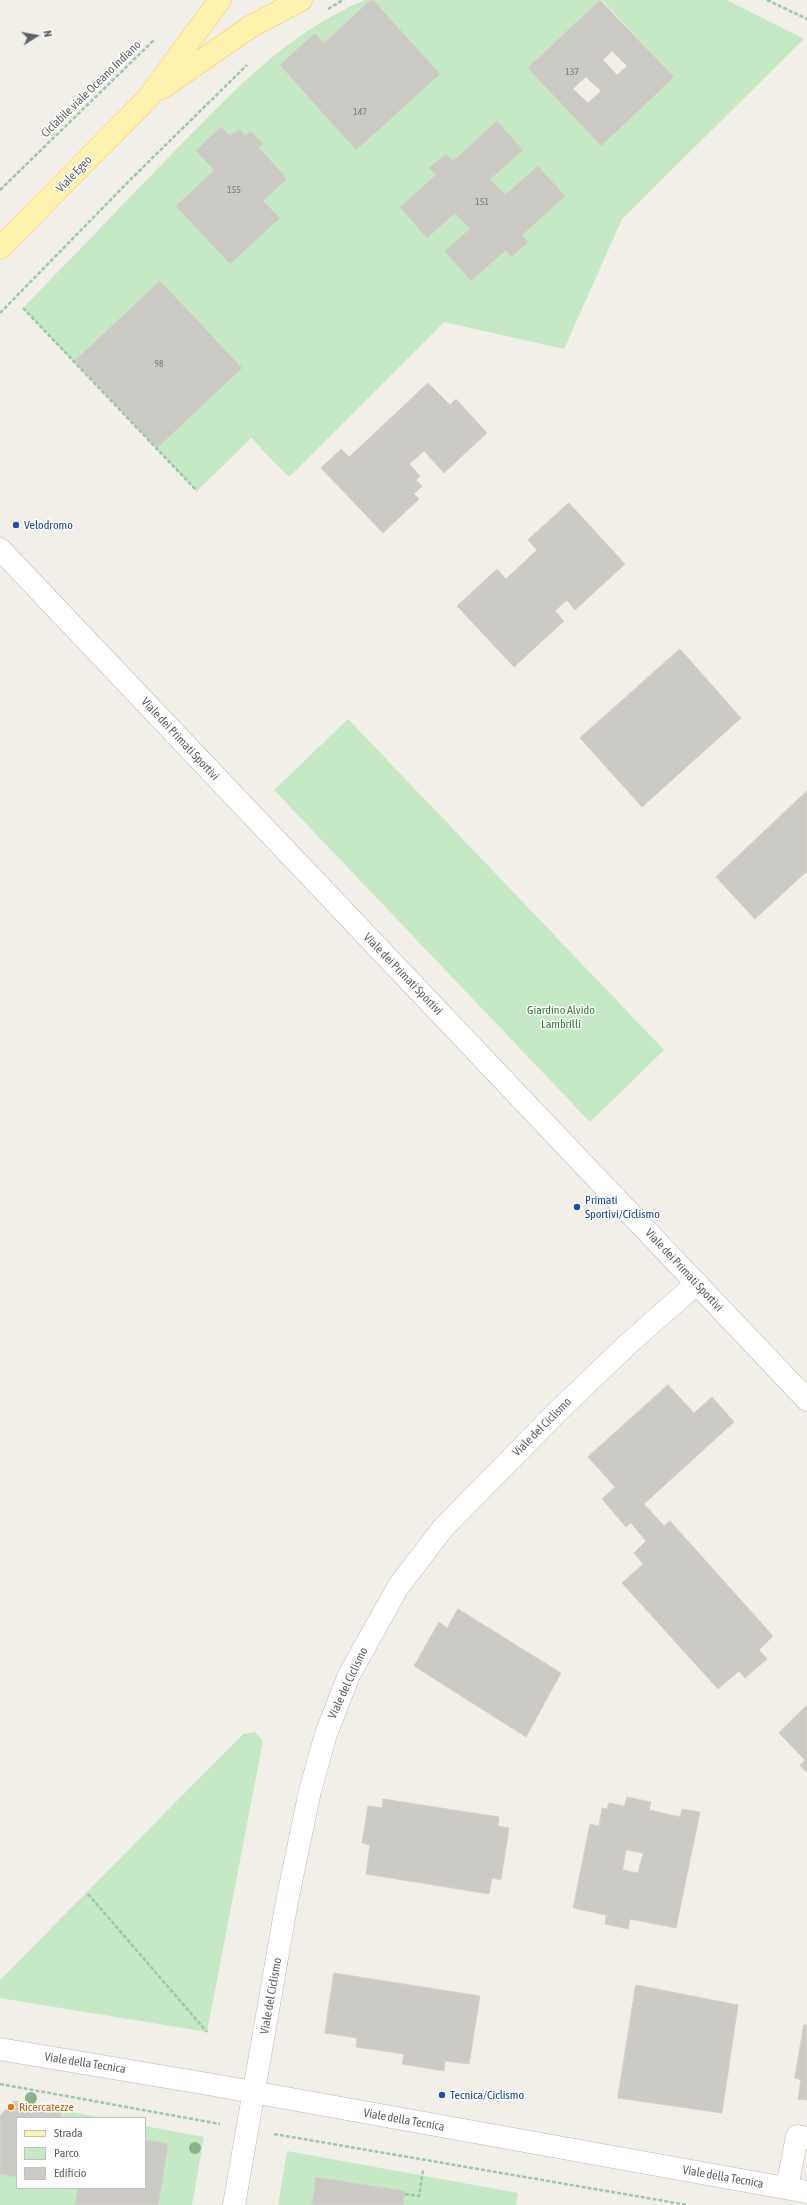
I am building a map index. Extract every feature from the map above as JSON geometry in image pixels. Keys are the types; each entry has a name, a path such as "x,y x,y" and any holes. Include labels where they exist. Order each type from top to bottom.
{"main road":[{"name":"Viale Egeo","path":"0,248 146,99 220,0"},
{"name":"Viale Egeo","path":"146,99 250,28 301,0"}],"street":[{"name":"Viale dei Primati Sportivi","path":"0,549 807,1400"},
{"name":"Viale del Ciclismo","path":"234,2205 287,1901 310,1791 326,1734 349,1675 412,1566 462,1508 582,1388 697,1283"},
{"name":"Viale della Tecnica","path":"0,2049 797,2190"},
{"path":"797,2190 797,2136 807,2138"}],"path":[{"path":"324,11 343,0"},
{"path":"767,0 807,19"},
{"name":"Ciclabile viale Oceano Indiano","path":"0,190 156,38"},
{"path":"0,313 134,175 253,60"},
{"path":"23,308 197,490"},
{"path":"88,1894 207,2032"},
{"path":"0,2084 409,2159 688,2205"},
{"path":"405,2194 419,2196 423,2170"}],"green space":[{"path":"365,0 600,0 528,68 601,146 674,77 602,0 727,0 804,39 622,219 564,349 444,322 289,477 251,438 197,491 23,308 210,115 257,70 281,50 308,31 335,14"},
{"name":"Giardino Alvido Lambrilli","path":"348,719 664,1050 590,1122 274,790"},
{"path":"255,1732 263,1741 207,2032 0,1998 0,1980 243,1734"},
{"path":"14,2101 99,2117 16,2117 16,2189 146,2189 146,2126 204,2137 192,2205 0,2205 0,2116"},
{"path":"287,2151 518,2193 516,2205 403,2205 405,2191 317,2177 312,2205 278,2205"}],"building":[{"path":"371,0 373,0 440,74 356,150 280,65 315,33 324,43"},
{"path":"600,0 674,77 601,146 528,68","holes":["612,51 627,66 617,75 603,60","586,77 601,91 588,103 573,89"]},
{"path":"497,121 523,150 490,179 505,195 538,166 565,196 522,235 528,242 511,257 506,250 471,281 445,251 470,229 455,213 427,238 400,207 436,175 429,168 446,154 453,161"},
{"path":"221,127 230,136 239,129 245,136 251,131 263,144 259,148 287,179 263,201 280,218 230,264 176,206 214,170 196,151"},
{"path":"160,281 242,368 157,448 75,361"},
{"path":"428,383 450,405 456,399 487,433 444,473 424,451 409,464 420,476 416,480 422,486 414,494 419,499 383,533 321,468 341,449 349,457"},
{"path":"569,503 625,564 575,610 567,600 555,611 564,621 514,667 457,606 497,569 506,579 537,550 528,540"},
{"path":"680,649 741,718 642,807 580,738"},
{"path":"807,791 807,871 755,919 716,877"},
{"path":"668,1385 694,1413 712,1397 734,1422 644,1504 664,1526 670,1521 773,1636 759,1650 767,1659 745,1678 739,1671 718,1689 622,1583 643,1564 634,1553 646,1541 631,1523 626,1527 602,1499 615,1487 588,1457"},
{"path":"458,1609 561,1673 526,1737 414,1666 439,1622 447,1628"},
{"path":"807,1705 807,1773 800,1765 805,1760 779,1733"},
{"path":"627,1797 651,1802 649,1810 680,1817 682,1809 700,1812 676,1928 630,1919 628,1929 605,1924 606,1915 573,1908 590,1824 599,1826 602,1808 607,1809 609,1803 624,1806","holes":["626,1850 643,1853 638,1873 623,1870"]},
{"path":"383,1799 499,1817 498,1826 509,1828 501,1880 492,1878 489,1894 366,1874 370,1845 362,1843 368,1806 382,1808"},
{"path":"334,1973 480,1996 469,2064 445,2061 444,2071 402,2064 404,2054 356,2047 357,2038 325,2033"},
{"path":"636,1985 738,2005 722,2113 618,2098"},
{"path":"804,2025 807,2025 807,2100 798,2099 801,2080 795,2078"},
{"path":"14,2101 62,2108 60,2117 16,2117 16,2177 0,2174 0,2116"},
{"path":"146,2140 168,2144 158,2205 75,2205 78,2189 146,2189"},
{"path":"316,2177 405,2191 403,2205 312,2205"}],"place":[{"name":"Velodromo","path":"16,525"},
{"name":"Primati Sportivi/Ciclismo","path":"577,1207"},
{"name":"Tecnica/Ciclismo","path":"442,2095"},
{"name":"Ricercatezze","path":"11,2107"}]}
